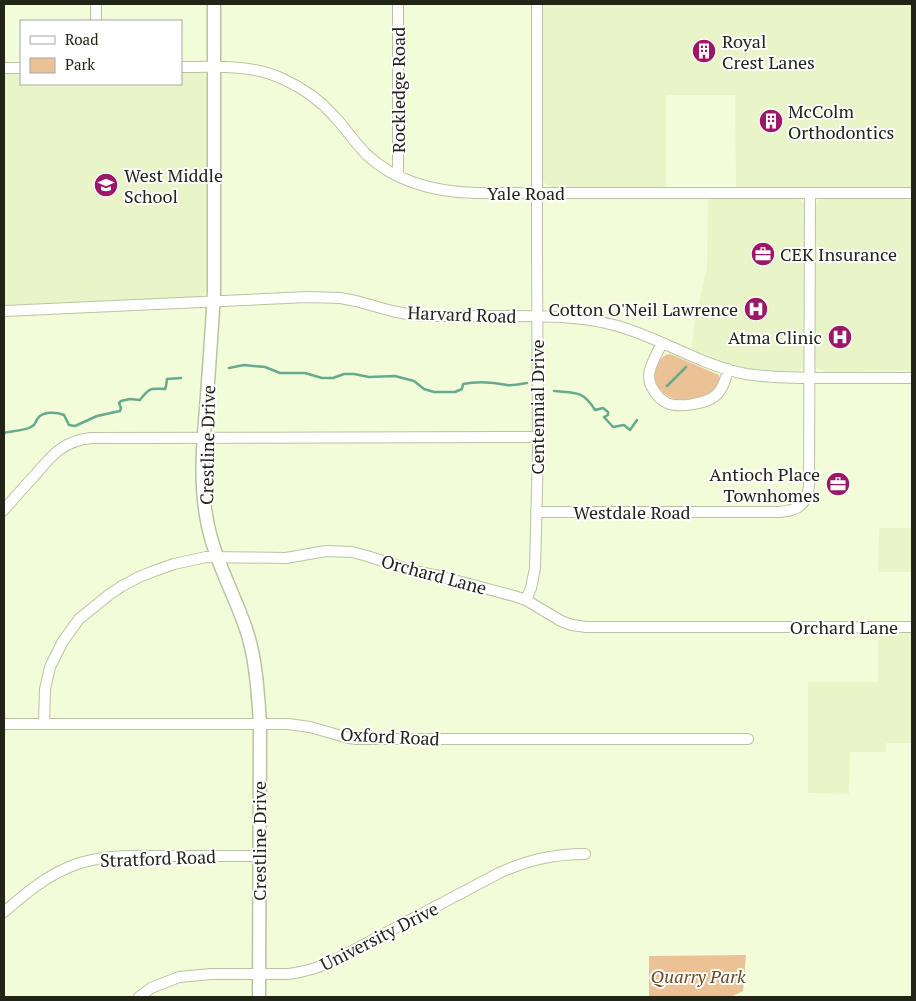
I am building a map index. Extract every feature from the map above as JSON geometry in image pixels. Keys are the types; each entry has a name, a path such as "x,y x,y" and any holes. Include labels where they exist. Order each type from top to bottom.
{"street":[{"path":"96,4 96,20"},
{"name":"Crestline Drive","path":"214,4 213,302 204,438 205,514 224,578 243,619 249,641 259,700 259,997"},
{"name":"Rockledge Road","path":"398,4 398,176"},
{"name":"Centennial Drive","path":"526,600 531,588 535,568 538,437 537,4"},
{"name":"Yale Road","path":"182,67 239,68 268,73 282,78 309,94 328,109 368,156 398,176 422,186 476,193 912,193"},
{"path":"4,68 20,68"},
{"name":"Westdale Road","path":"536,512 779,512 794,510 802,504 808,491 810,193"},
{"name":"Harvard Road","path":"4,311 323,297 340,298 412,315 537,316 606,323 629,329 700,360 759,376 912,378"},
{"path":"662,342 649,377 650,385 654,392 666,403 691,405 707,401 716,396 721,390 728,369"},
{"path":"5,506 54,453 80,439 538,437"},
{"name":"Orchard Lane","path":"44,724 45,690 50,666 63,641 80,619 94,606 122,586 154,570 206,557 286,558 326,551 352,552 414,571 526,600 561,621 586,627 912,627"},
{"name":"Oxford Road","path":"4,724 298,725 345,738 748,739"},
{"name":"University Drive","path":"139,997 152,988 179,977 194,974 289,974 318,968 518,865 550,856 585,854"},
{"name":"Stratford Road","path":"6,905 53,875 75,865 101,858 126,856 259,856"}],"shaded area":[{"path":"542,4 912,4 912,188 736,187 735,95 666,95 666,187 548,186 542,177"},
{"name":"West Middle School","path":"182,72 202,73 205,75 208,79 208,287 206,292 200,297 4,305 4,73 20,73 20,85 182,85"},
{"path":"708,198 799,199 803,202 803,366 798,371 752,369 691,349 695,320 707,268"},
{"path":"821,199 912,199 912,371 826,372 817,368 815,362 815,207"},
{"path":"879,528 912,528 912,572 878,572"},
{"path":"878,633 912,633 912,743 886,743 886,752 850,752 849,794 808,793 808,682 878,682"}],"green space":[{"path":"670,354 719,375 720,379 716,388 700,398 681,400 671,398 663,392 655,380 656,369 660,360 665,355"},
{"name":"Quarry Park","path":"746,955 743,991 731,997 649,997 649,956"}],"waterway":[{"path":"229,368 244,365 265,367 280,373 305,373 322,378 333,378 344,374 369,377 395,376 414,381 424,389 434,392 455,392 462,389 463,384 474,382 509,385 527,383"},
{"path":"667,386 686,367"},
{"path":"4,433 31,427 40,416 50,413 64,415 69,425 75,426 97,416 120,411 119,403 121,401 130,399 140,400 150,390 165,389 167,379 181,378"},
{"path":"554,391 578,394 586,399 595,410 603,408 608,412 608,415 604,417 613,427 624,425 630,430 637,420"}],"place":[{"name":"Royal Crest Lanes","path":"704,51"},
{"name":"McColm Orthodontics","path":"771,121"},
{"name":"West Middle School","path":"106,185"},
{"name":"CEK Insurance","path":"763,254"},
{"name":"Cotton O'Neil Lawrence","path":"756,309"},
{"name":"Atma Clinic","path":"840,337"},
{"name":"Antioch Place Townhomes","path":"838,484"}]}
